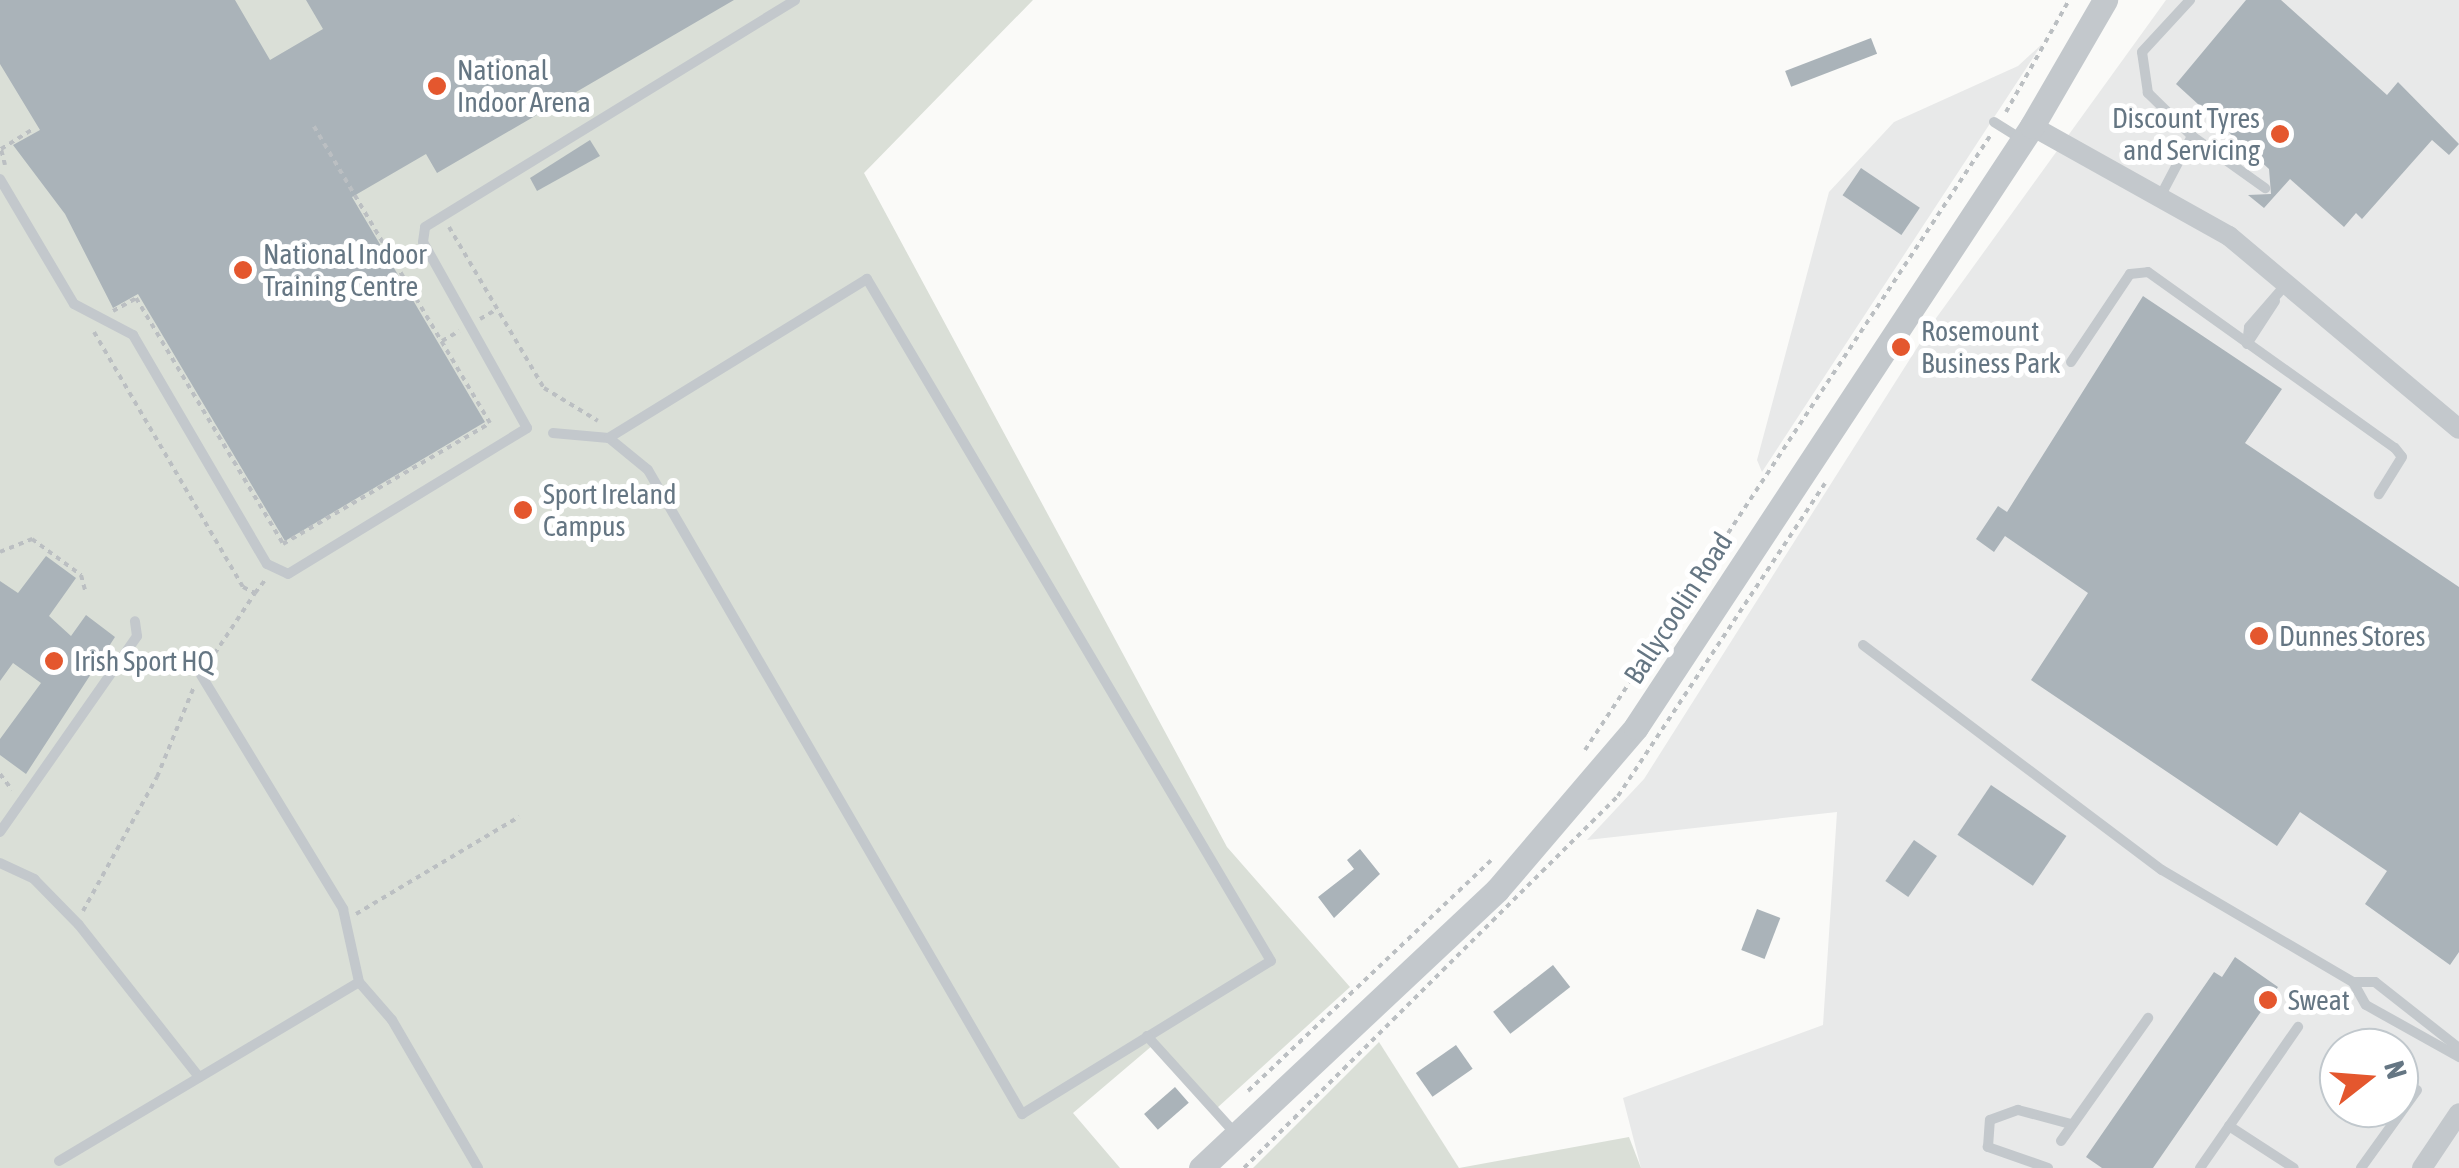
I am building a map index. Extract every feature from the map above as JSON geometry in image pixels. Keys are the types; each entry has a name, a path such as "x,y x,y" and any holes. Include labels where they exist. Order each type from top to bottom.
{"street":[{"name":"Ballycoolin Road","path":"1202,1168 1229,1126 1497,890 1599,773 2027,134 2105,0"},
{"path":"2027,134 2160,198 2288,282 2459,430"},
{"path":"2422,1168 2456,1123"}],"lane":[{"path":"0,179 74,304 133,335 272,570 288,574 525,432 526,415 422,242 441,214 795,0"},
{"path":"2190,0 2142,52 2141,71 2148,94 2192,136 2265,188"},
{"path":"1996,123 2027,134"},
{"path":"2160,198 2192,136"},
{"path":"2071,362 2138,271 2400,453 2378,494"},
{"path":"552,433 609,438 648,470 1022,1114 1266,966 1270,954 867,279 609,438"},
{"path":"2247,344 2249,328 2288,282"},
{"path":"0,832 137,636 135,621"},
{"path":"1863,645 2162,870 2354,982 2375,982 2459,1048"},
{"path":"201,675 348,919 359,982 392,1020 478,1168"},
{"path":"0,863 34,879 79,925 200,1077"},
{"path":"59,1161 359,982"},
{"path":"2354,982 2366,1005 2459,1057"},
{"path":"2061,1141 2148,1018"},
{"path":"2200,1168 2298,1027"},
{"path":"1147,1036 1229,1126"},
{"path":"2048,1168 1988,1147 1990,1120 2018,1110 2071,1124"},
{"path":"2229,1126 2294,1168"},
{"path":"2361,1168 2390,1128"}],"path":[{"path":"1582,754 1996,123 2069,0"},
{"path":"255,592 243,587 94,333 102,308 136,298 283,544 490,423 314,126"},
{"path":"14,179 1,150 34,128"},
{"path":"441,214 544,388 596,418 609,438"},
{"path":"458,317 474,345"},
{"path":"0,552 32,539 82,575 85,590"},
{"path":"79,925 201,675 272,570"},
{"path":"0,774 20,802"},
{"path":"348,919 519,817"},
{"path":"1229,1126 1496,854"}],"shaded area":[{"name":"Sport Ireland Campus","path":"0,0 1033,0 864,173 1227,847 1350,987 1217,1108 1153,1045 1073,1113 1120,1168 0,1168"},
{"name":"Rosemount Business Park","path":"2166,0 2459,0 2459,1168 1641,1168 1623,1098 1823,1025 1837,812 1587,840 1644,779 1934,321"},
{"path":"2042,44 1762,472 1757,460 1829,192 1894,122 2018,66"},
{"path":"1379,1042 1459,1168 1253,1168"},
{"path":"1629,1137 1641,1168 1459,1168"}],"building":[{"name":"National Indoor Training Centre","path":"0,0 235,0 270,60 323,29 306,0 734,0 437,173 426,154 352,197 485,422 285,541 138,294 113,308 65,214 13,145 40,130 0,64"},
{"name":"Discount Tyres and Servicing","path":"2246,0 2281,0 2387,95 2398,82 2459,144 2449,155 2432,140 2362,219 2356,213 2344,227 2290,179 2264,208 2248,195 2271,194 2269,169 2176,84"},
{"path":"1871,38 1877,54 1791,87 1785,71"},
{"path":"590,140 600,156 537,191 530,178"},
{"path":"1861,168 1920,208 1901,235 1843,195"},
{"name":"Dunnes Stores","path":"2143,296 2282,389 2245,443 2459,587 2459,952 2450,965 2365,904 2387,871 2300,812 2277,846 2031,680 2088,593 2005,536 1994,552 1976,539 1998,506 2007,512"},
{"name":"Irish Sport HQ","path":"46,556 76,578 49,616 71,636 86,615 115,637 26,774 0,755 0,739 41,683 13,663 0,681 0,581 18,593"},
{"path":"1991,785 2066,836 2033,886 1957,835"},
{"path":"1914,840 1937,856 1908,897 1885,881"},
{"path":"1360,849 1380,874 1334,918 1318,897 1354,869 1347,860"},
{"path":"1757,909 1780,918 1765,959 1741,950"},
{"path":"2235,957 2278,987 2153,1168 2102,1168 2086,1157 2214,972 2222,977"},
{"path":"1553,965 1570,987 1510,1034 1493,1012"},
{"path":"1456,1045 1473,1069 1432,1097 1416,1073"},
{"path":"1175,1087 1189,1103 1158,1130 1144,1114"}],"place":[{"name":"National Indoor Arena","path":"437,86"},
{"name":"Discount Tyres and Servicing","path":"2280,134"},
{"name":"National Indoor Training Centre","path":"243,270"},
{"name":"Rosemount Business Park","path":"1901,347"},
{"name":"Sport Ireland Campus","path":"523,510"},
{"name":"Dunnes Stores","path":"2259,636"},
{"name":"Irish Sport HQ","path":"54,661"},
{"name":"Sweat","path":"2268,1000"}]}
